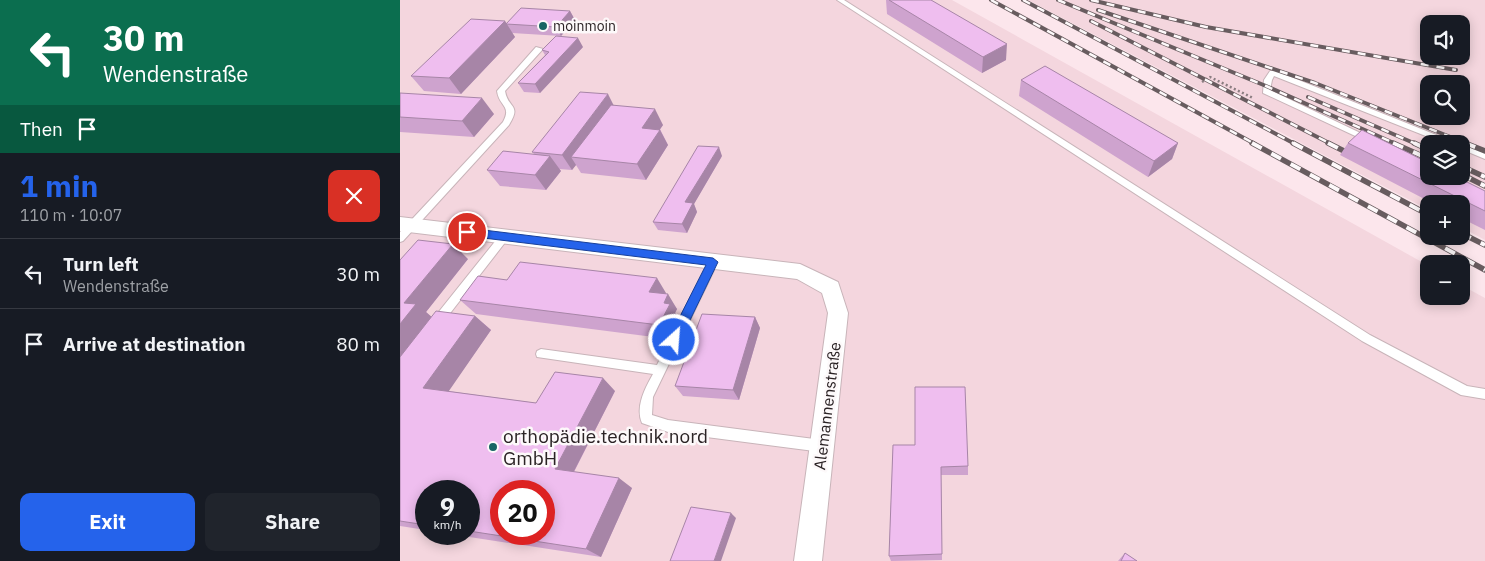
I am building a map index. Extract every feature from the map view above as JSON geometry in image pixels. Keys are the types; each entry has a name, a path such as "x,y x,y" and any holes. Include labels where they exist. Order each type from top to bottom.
{"street":[{"path":"404,229 504,237 713,262"},
{"name":"Alemannenstraße","path":"713,262 800,272 831,288 838,313 808,561"}],"lane":[{"path":"840,0 1366,338 1465,390 1485,394"},
{"path":"404,229 506,123 511,114 510,108 502,98 502,91 538,49"},
{"path":"1374,142 1266,91 1268,80 1273,73 1433,135"},
{"path":"1470,150 1485,156"},
{"path":"431,330 504,237"},
{"path":"713,262 647,397 646,419 668,426 822,446"},
{"path":"541,354 660,370"}],"shaded area":[{"path":"400,0 952,0 1420,261 1420,305 1470,305 1470,290 1485,298 1485,561 400,561"},
{"path":"1028,0 1485,0 1485,240 1470,232 1470,195 1420,195 1420,205"}],"building":[{"path":"889,0 931,0 1007,44 983,57"},
{"path":"521,8 570,11 556,27 506,24"},
{"path":"471,19 505,21 449,78 411,76"},
{"path":"556,36 578,38 535,84 518,83 549,52 542,50"},
{"path":"1045,66 1178,143 1154,161 1021,80"},
{"path":"580,92 608,94 562,155 532,152"},
{"path":"400,93 482,98 462,121 400,117"},
{"path":"611,105 655,109 642,128 660,130 637,164 571,157"},
{"path":"1362,130 1420,159 1420,179 1348,143"},
{"path":"698,146 719,147 685,202 693,203 682,224 653,222"},
{"path":"503,151 550,156 535,175 487,170"},
{"path":"1470,184 1485,191 1485,211 1470,204 1470,195 1453,195 1433,185"},
{"path":"418,240 453,244 404,303 416,304 400,324 400,260"},
{"path":"520,262 657,278 649,292 668,294 664,303 670,304 659,325 460,300 478,276 507,280"},
{"name":"orthopädie.technik.nord GmbH","path":"436,311 475,316 423,388 536,403 555,372 603,378 555,469 619,478 586,549 555,544 555,480 490,480 490,534 480,533 480,480 415,480 415,523 400,521 400,357"},
{"path":"702,314 755,317 733,390 675,386"},
{"path":"915,387 965,387 968,466 941,467 942,554 889,556 893,445 915,445"},
{"path":"691,507 731,513 714,561 670,561"},
{"path":"1125,553 1137,561 1121,561"}],"railway":[{"path":"991,0 1255,144"},
{"path":"1023,0 1295,144"},
{"path":"1058,0 1266,86 1396,144"},
{"path":"1091,0 1206,27 1456,70"},
{"path":"1098,10 1315,83 1445,135"},
{"path":"1091,21 1331,144"},
{"path":"1308,97 1416,144"},
{"path":"1252,143 1485,270"},
{"path":"1293,143 1420,210"},
{"path":"1328,143 1344,151"},
{"path":"1393,143 1420,155"},
{"path":"1414,143 1420,146"},
{"path":"1470,145 1485,151"},
{"path":"1470,170 1485,177"},
{"path":"1470,178 1485,186"},
{"path":"1470,238 1485,245"}],"place":[{"name":"moinmoin","path":"543,26"},
{"name":"orthopädie.technik.nord GmbH","path":"493,447"}],"route":[{"path":"467,232 713,262 674,340"}]}
